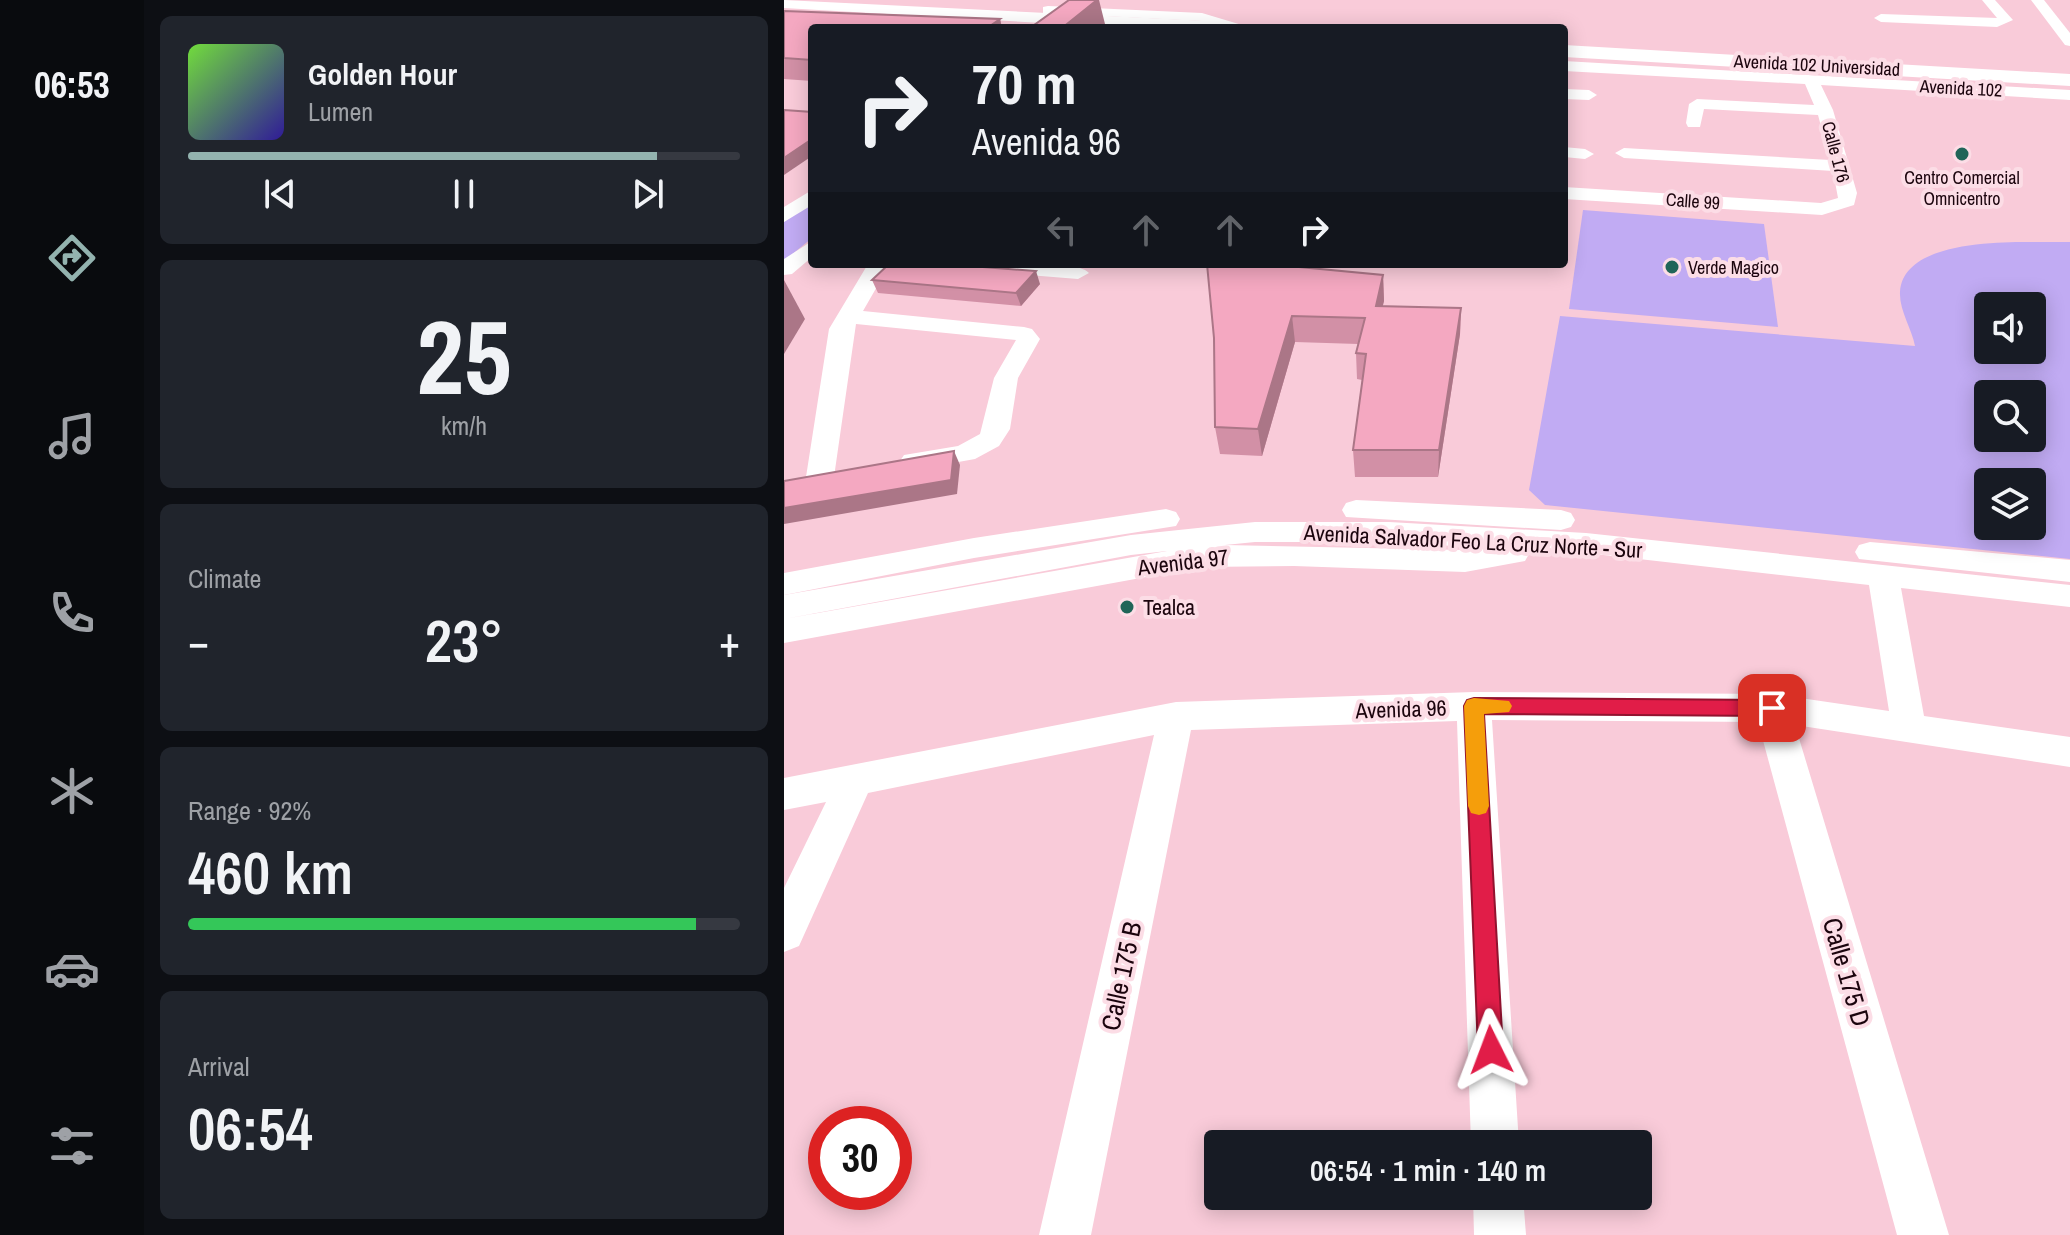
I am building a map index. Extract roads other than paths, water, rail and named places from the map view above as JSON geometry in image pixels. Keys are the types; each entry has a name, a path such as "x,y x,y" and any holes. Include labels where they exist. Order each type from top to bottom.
{"main road":[{"path":"784,3 1052,24"},
{"path":"784,11 1039,24"},
{"path":"1111,24 1148,24"},
{"path":"1568,51 2070,71"},
{"name":"Avenida 102 Universidad","path":"1568,51 2070,80"},
{"path":"1568,53 1607,68"}],"street":[{"path":"1895,0 1909,20"},
{"path":"1913,0 1929,20"},
{"path":"1881,18 1997,23 2006,20 1988,0"},
{"path":"2037,0 2070,42"},
{"path":"2053,0 2070,20"},
{"path":"1048,10 1202,17 1229,24"},
{"path":"1128,23 1161,15"},
{"name":"Avenida 102","path":"1568,66 2070,95"},
{"name":"Calle 176","path":"1811,80 1825,110 1848,193 1847,201 1822,209"},
{"path":"1568,94 1589,95"},
{"path":"1694,123 1697,104 1825,110"},
{"path":"1568,152 1585,154"},
{"path":"1624,153 1839,166"},
{"name":"Calle 99","path":"1568,193 1822,209"},
{"path":"784,216 808,199"},
{"path":"784,269 803,250"},
{"path":"848,472 808,480 841,329 877,268"},
{"path":"1015,268 1078,273"},
{"path":"848,316 1024,334 1028,339 1006,378 997,429 990,440 965,453 889,465"},
{"name":"Avenida Salvador Feo La Cruz Norte - Sur","path":"784,584 1123,523 1257,510 1401,510 1566,521 2070,571"},
{"name":"Avenida Salvador Feo La Cruz Norte - Sur","path":"784,607 1131,545 1255,532 1389,532 1586,543 2070,596"},
{"name":"Avenida 97","path":"784,631 1201,556 1294,555 1465,561 1586,543"},
{"path":"1883,575 1909,728"},
{"path":"1474,706 1494,1130"},
{"name":"Avenida 96","path":"784,794 1176,716 1474,706 1772,708 2070,752"},
{"name":"Calle 175 D","path":"1772,708 1923,1235"},
{"name":"Calle 175 B","path":"1065,1235 1176,716"},
{"path":"784,932 855,781"},
{"path":"1499,1210 1500,1235"}],"place":[{"name":"Centro Comercial Omnicentro","path":"1962,154"},
{"name":"Verde Magico","path":"1672,267"},
{"name":"Tealca","path":"1127,607"}]}
